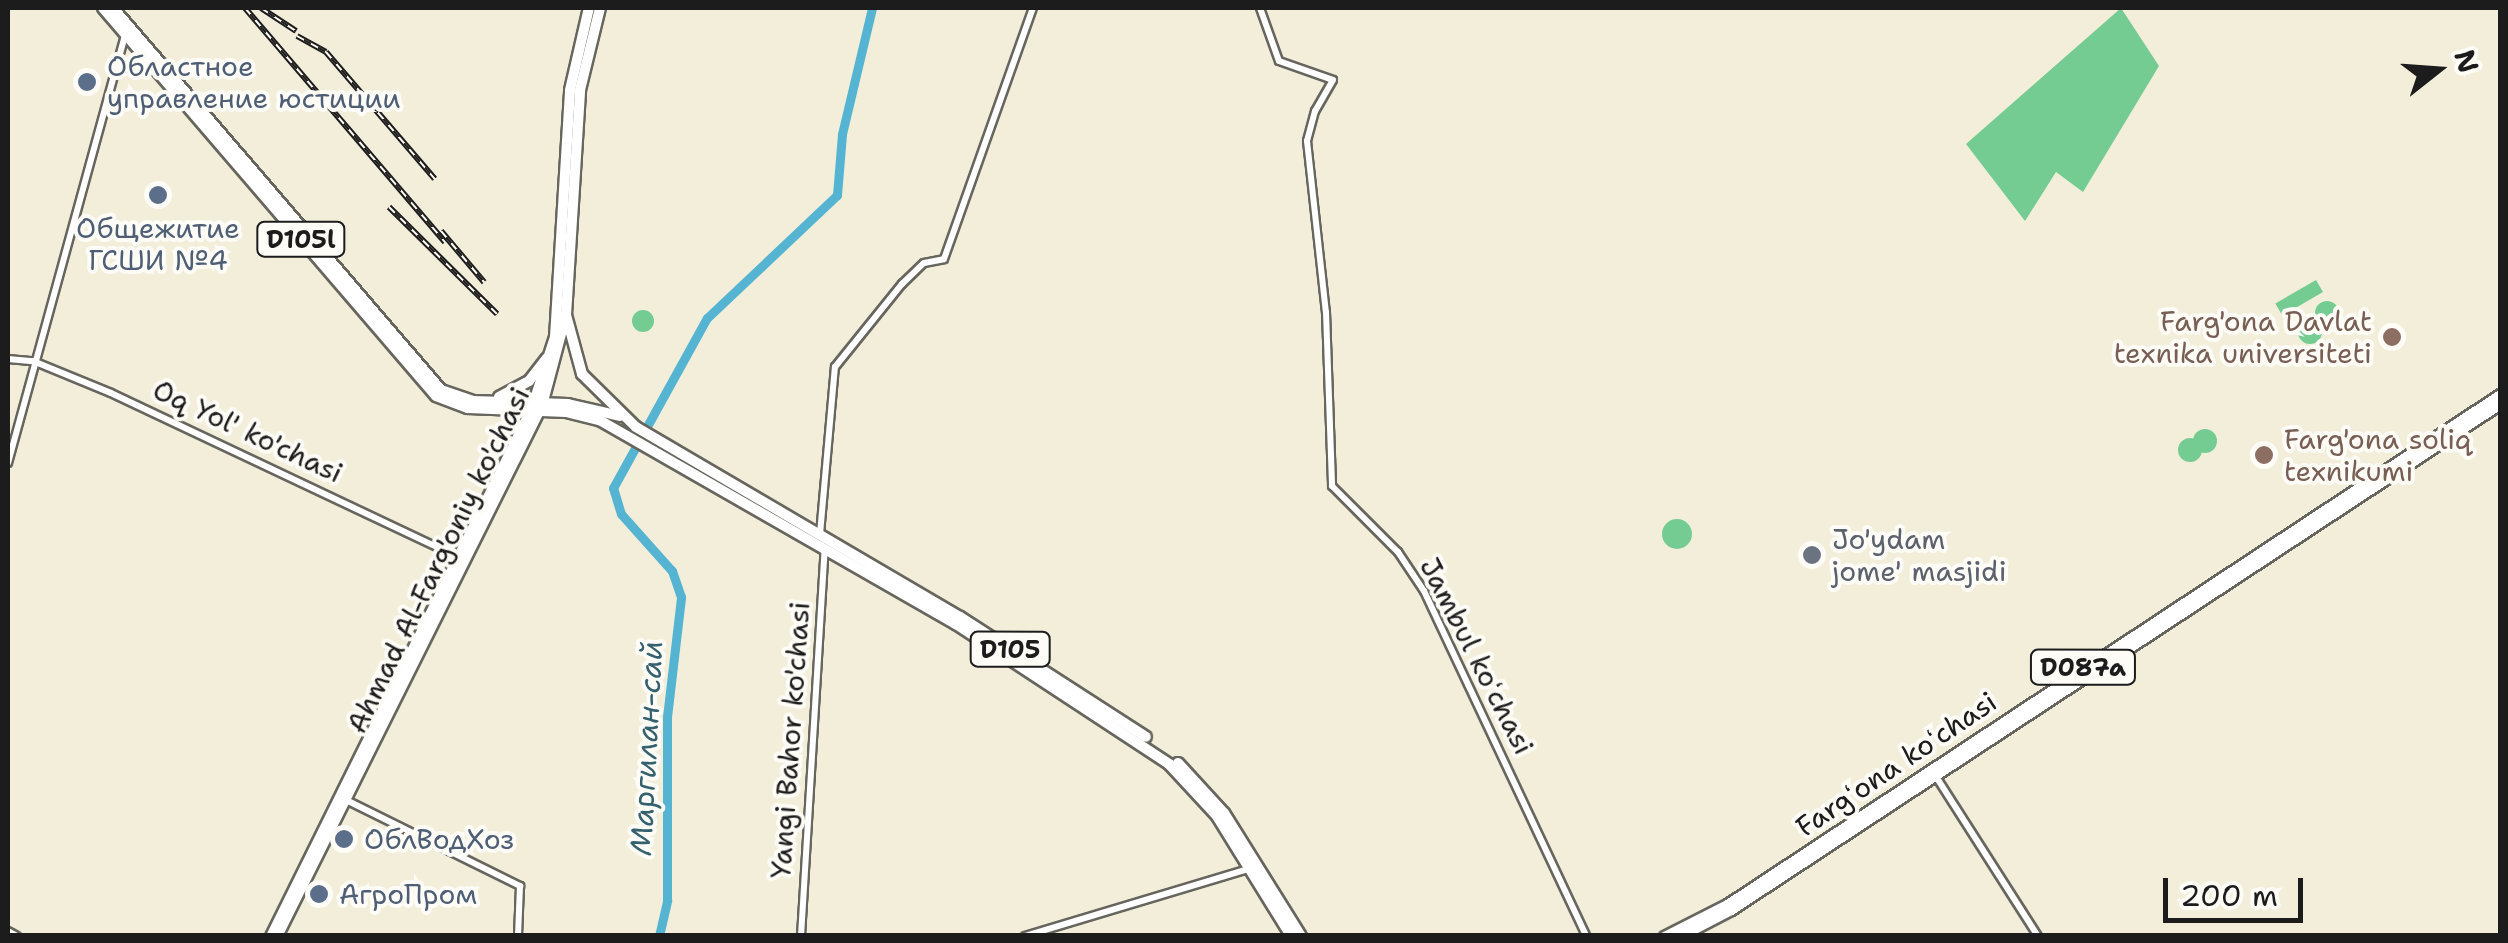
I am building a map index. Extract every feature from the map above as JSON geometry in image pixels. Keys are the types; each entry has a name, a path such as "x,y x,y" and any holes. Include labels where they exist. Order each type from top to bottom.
{"highway":[{"name":"D105l","path":"104,8 127,30 436,396 468,408 503,410 537,406"},
{"name":"D105l","path":"114,8 127,30"},
{"name":"Ahmad Al-Farg'oniy ko'chasi","path":"537,406 552,349 570,90 589,8"},
{"name":"Ahmad Al-Farg'oniy ko'chasi","path":"537,406 566,316 580,90 600,8"},
{"path":"566,316 582,374 621,416"},
{"name":"D105l","path":"395,347 441,390 485,401 537,406"},
{"path":"485,401 521,387 552,349"},
{"name":"D105","path":"537,406 621,416 632,431"},
{"name":"D105","path":"537,406 632,431 1139,731 1191,774 1228,817 1301,936"},
{"path":"503,410 517,418 521,430"},
{"name":"D105","path":"649,441 820,535 1020,660 1159,755 1209,805 1291,936"}],"main road":[{"name":"Fargʻona koʻchasi","path":"2346,500 2500,394"},
{"name":"Fargʻona koʻchasi","path":"1664,936 1727,904 2346,500 2500,404"},
{"name":"Ahmad Al-Farg'oniy ko'chasi","path":"460,558 521,430 537,406"},
{"name":"Ahmad Al-Farg'oniy ko'chasi","path":"274,936 537,406"},
{"name":"Fargʻona koʻchasi","path":"1681,936 1731,910 1932,771"}],"street":[{"path":"820,535 835,367 902,284 924,263 944,259 1033,8"},
{"name":"Jambul koʻchasi","path":"1260,8 1283,64 1333,80 1314,111 1307,142 1324,289 1332,486 1398,552 1424,591 1586,936"},
{"path":"8,463 32,361 127,30"},
{"name":"Oq Yol' ko'chasi","path":"8,359 32,361 460,558"},
{"name":"Yangi Bahor ko'chasi","path":"801,936 825,548"},
{"path":"1932,771 2038,936"},
{"path":"342,798 520,886 518,936"},
{"path":"1025,936 1250,869"},
{"path":"8,931 17,936"}],"green space":[{"path":"2121,8 2159,66 2083,192 2056,172 2025,221 1966,144"},
{"path":"2316,280 2323,292 2282,316 2275,304"},
{"path":"2327,301 2339,313 2327,325 2315,313"},
{"path":"643,310 651,313 651,329 643,332 635,329 632,321 635,313"},
{"path":"2310,320 2322,332 2310,344 2298,332"},
{"path":"2205,429 2214,432 2214,450 2205,453 2196,450 2193,441 2196,432"},
{"path":"2190,438 2202,450 2190,462 2178,450"},
{"path":"1677,519 1688,523 1692,534 1688,545 1677,549 1666,545 1662,534 1666,523"}],"waterway":[{"name":"Маргилан-сай","path":"659,936 667,900 667,717 681,597 672,571 621,514 613,488 707,318 837,195 842,134 872,8"}],"railway":[{"path":"245,8 445,242"},
{"path":"261,8 296,31"},
{"path":"297,36 326,52 435,179"},
{"path":"389,207 497,314"},
{"path":"441,231 484,282"}],"place":[{"name":"Областное управление юстиции","path":"87,82"},
{"name":"Общежитие ГСШИ №4","path":"158,195"},
{"name":"Farg'ona Davlat texnika universiteti","path":"2392,337"},
{"name":"Farg'ona soliq texnikumi","path":"2264,455"},
{"name":"Jo'ydam jome' masjidi","path":"1812,555"},
{"name":"ОблВодХоз","path":"344,839"},
{"name":"АгроПром","path":"319,894"}]}
